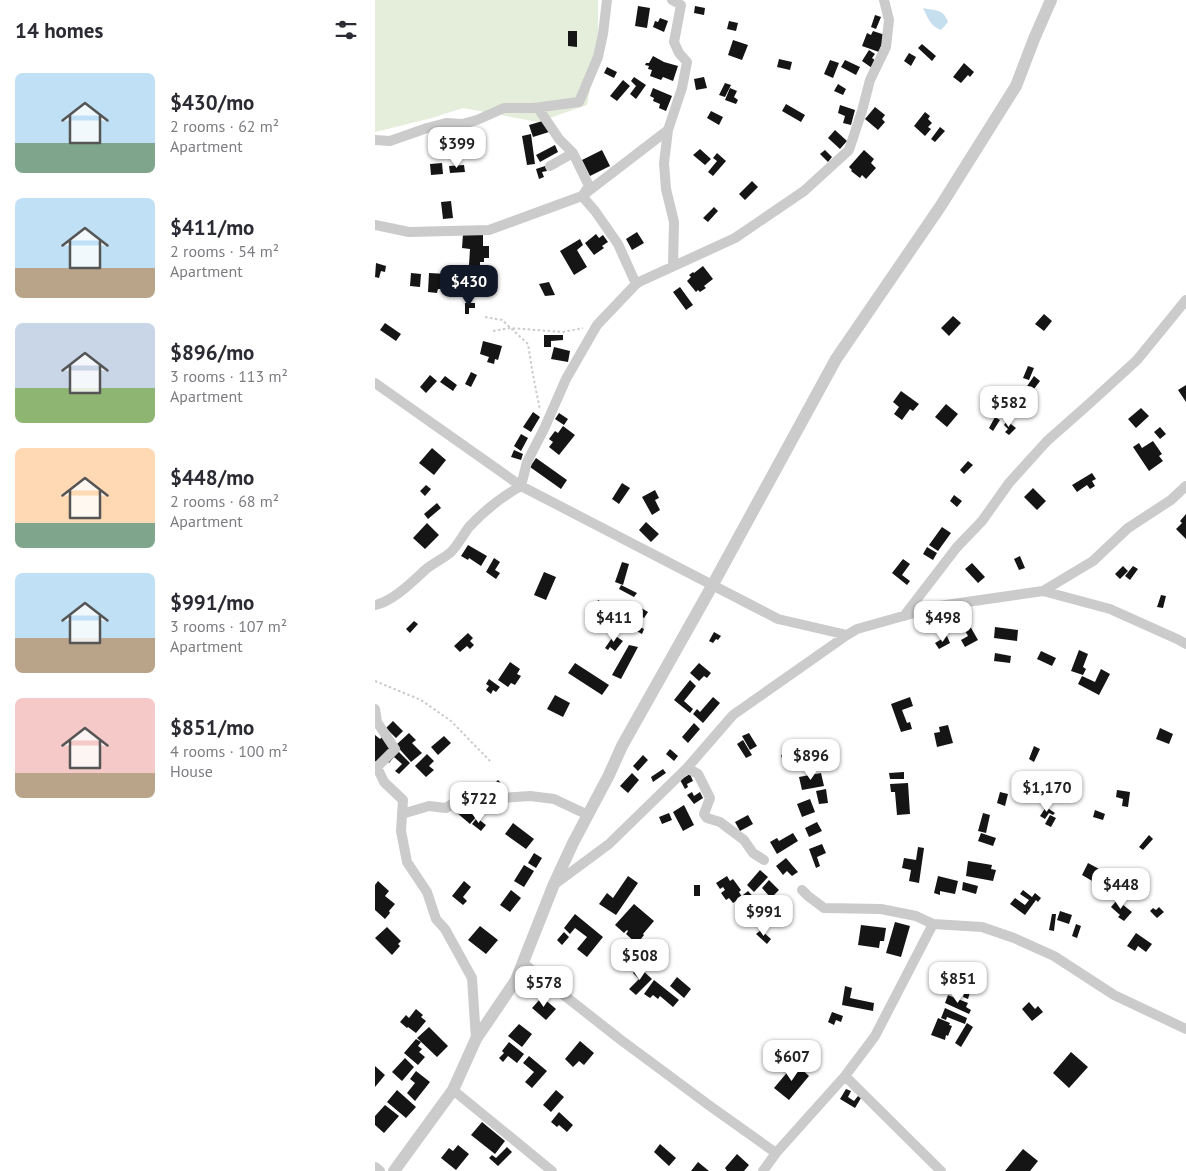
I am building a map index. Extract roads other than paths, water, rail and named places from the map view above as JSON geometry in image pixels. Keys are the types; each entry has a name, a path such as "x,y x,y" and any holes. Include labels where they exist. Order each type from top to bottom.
{"street":[{"path":"375,140 391,142 446,123 462,124 477,120 504,108 537,108 579,102 598,57 607,0"},
{"path":"672,0 681,5 675,42 679,53 687,62 668,130 664,163 666,189 674,222 673,266"},
{"path":"375,605 382,604 409,585 428,567 450,552 470,527 507,494 521,486 527,462 544,429 565,379 597,325 636,284 735,238 804,191 849,150 862,111 869,80 886,47 889,20 884,0"},
{"path":"394,1171 453,1090 476,1039 516,980 554,884 622,746 713,586 836,359 940,207 1016,86 1051,0"},
{"path":"537,108 559,139 573,153 589,186 583,196"},
{"path":"375,225 409,232 489,230 583,196 668,130"},
{"path":"550,166 573,153"},
{"path":"583,196 618,244 636,284"},
{"path":"904,616 957,546 983,521 1009,483 1047,441 1137,360 1186,300"},
{"path":"375,383 521,486 778,619 847,635"},
{"path":"554,884 609,844 687,768 733,715 847,635 857,629 939,606 1043,591 1093,561 1128,528 1171,500 1186,486"},
{"path":"1043,591 1110,609 1186,644"},
{"path":"375,709 377,722 395,748 377,767 384,782 403,800 401,831 407,862 427,892 436,919 445,929 472,978 476,1039"},
{"path":"687,768 698,774 710,798 704,814 707,818 720,822 744,840 753,853 764,860"},
{"path":"402,814 429,806 446,808 464,796 484,794 489,799 530,796 554,800 588,815"},
{"path":"802,890 824,908 881,909 916,916 933,924 981,927 1014,938 1054,956 1114,995 1186,1030"},
{"path":"763,1171 776,1153 845,1076 875,1036 933,924"},
{"path":"523,963 621,1040 776,1153"},
{"path":"845,1076 941,1171"},
{"path":"453,1090 552,1171"},
{"path":"375,1168 380,1171"}],"water":[{"path":"923,8 941,12 948,22 941,30 937,28 930,21"}]}
